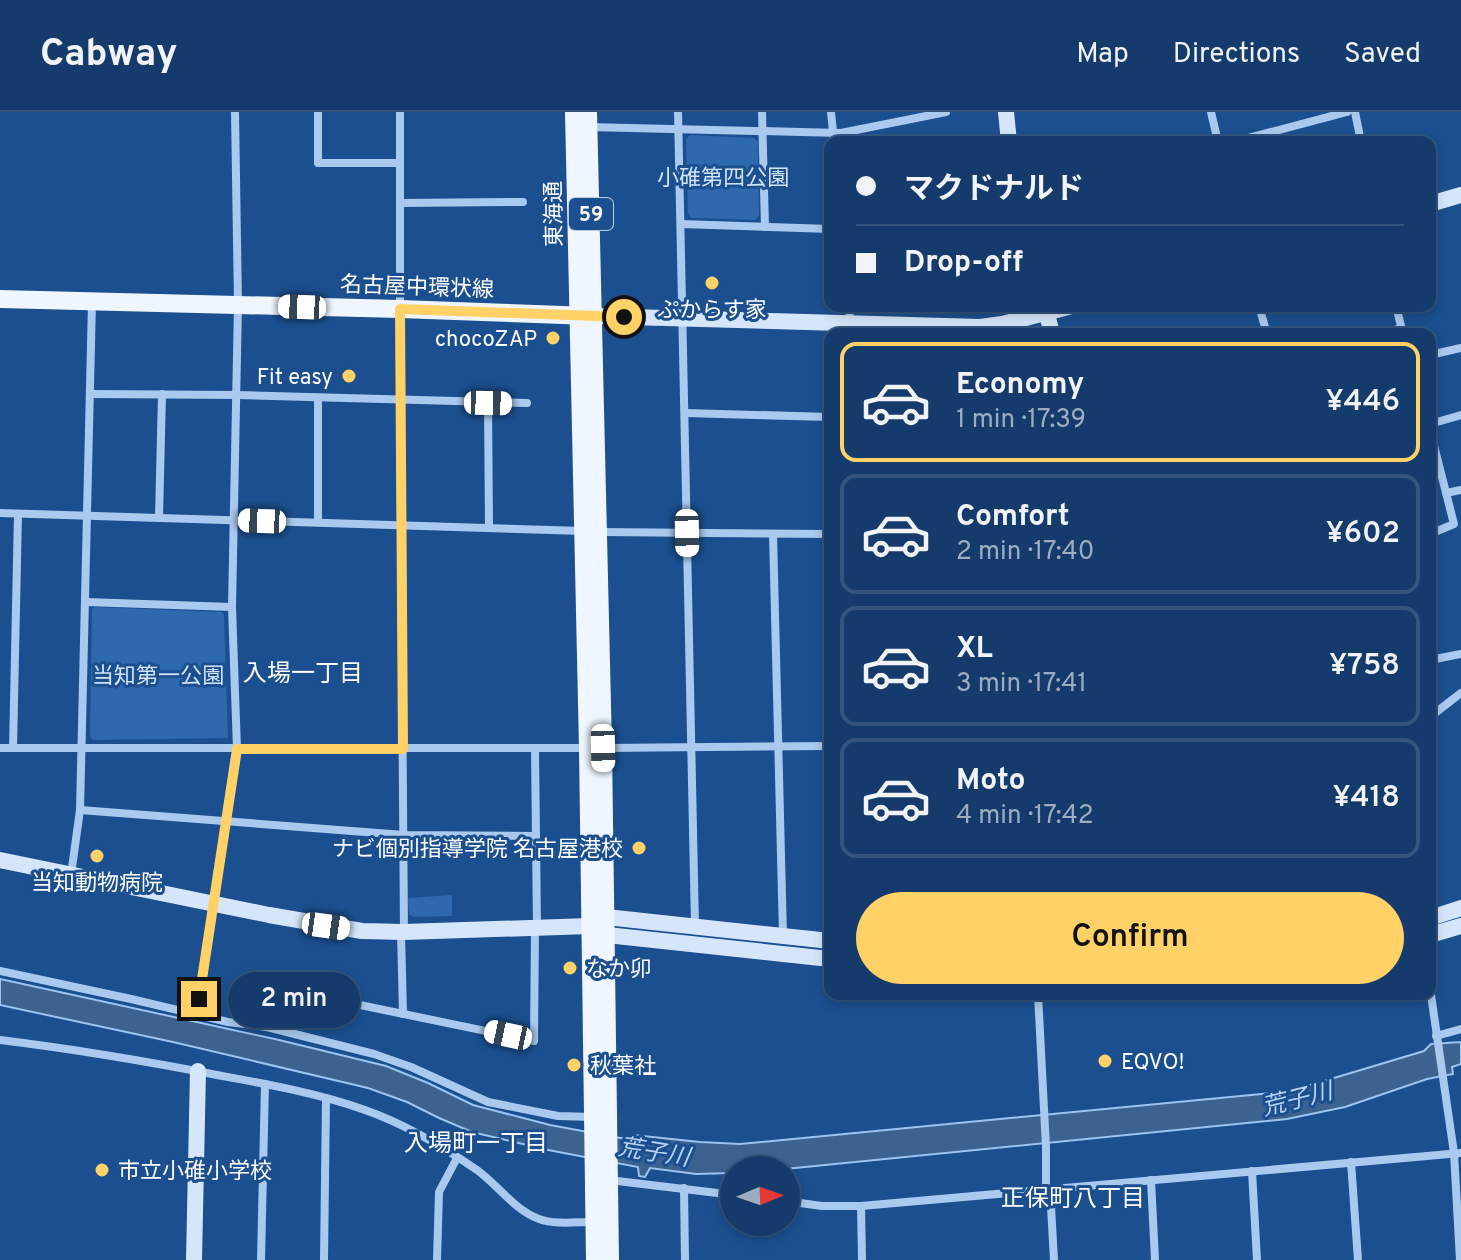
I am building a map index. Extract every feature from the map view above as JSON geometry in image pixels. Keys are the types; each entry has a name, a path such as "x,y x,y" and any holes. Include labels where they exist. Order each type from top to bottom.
{"main road":[{"name":"東海通","path":"574,112 586,316"},
{"name":"東海通","path":"586,316 589,120"},
{"name":"名古屋中環状線","path":"0,299 586,316"},
{"path":"586,316 601,926 599,1126 610,1260"},
{"path":"595,1260 594,1222 604,1168"}],"street":[{"path":"197,1015 237,749 232,607 238,305 235,112"},
{"path":"318,112 318,163 400,163"},
{"path":"400,112 403,1014"},
{"path":"678,112 695,926"},
{"path":"762,112 765,227"},
{"path":"831,112 833,136"},
{"path":"841,136 920,115 946,112"},
{"path":"1006,112 1008,136"},
{"path":"1211,112 1217,136"},
{"path":"1256,136 1347,112"},
{"path":"1355,112 1360,136"},
{"path":"589,120 824,137"},
{"path":"1436,202 1461,195"},
{"path":"400,203 523,202"},
{"path":"681,224 824,229"},
{"path":"71,875 80,810 92,301"},
{"path":"916,328 980,327 1002,324 1040,312"},
{"path":"586,316 834,328"},
{"path":"1436,354 1461,348"},
{"path":"91,394 527,403"},
{"path":"159,518 162,394"},
{"path":"318,398 318,522"},
{"path":"488,403 489,527"},
{"path":"685,413 824,417"},
{"path":"1436,425 1461,415"},
{"path":"1436,452 1454,524 1461,531"},
{"path":"1446,493 1461,490"},
{"path":"0,513 591,532 824,534"},
{"path":"13,748 18,514"},
{"path":"1436,532 1454,524"},
{"path":"773,534 783,936"},
{"path":"86,602 232,607"},
{"path":"1436,659 1461,654"},
{"path":"1436,712 1461,693"},
{"path":"0,748 824,746"},
{"path":"267,1027 273,987 534,1041 535,749"},
{"path":"80,810 404,835 536,836"},
{"path":"0,860 362,931 695,926 824,940"},
{"path":"1436,916 1461,908"},
{"path":"601,926 824,958"},
{"path":"1436,933 1461,926"},
{"path":"0,971 228,1022 267,1027 397,1061 488,1102 599,1126"},
{"path":"1038,1000 1054,1260"},
{"path":"1432,1000 1443,1085 1458,1153 1460,1260"},
{"path":"1437,1040 1461,1029"},
{"path":"0,1040 198,1071 326,1098 365,1110 419,1133 479,1172 518,1207 540,1220 594,1222"},
{"path":"194,1260 198,1071"},
{"path":"261,1260 265,1084"},
{"path":"324,1260 326,1098"},
{"path":"800,1203 861,1206 1458,1153"},
{"path":"437,1260 439,1192 457,1158"},
{"path":"1351,1162 1358,1260"},
{"path":"604,1168 684,1188 720,1193"},
{"path":"1252,1171 1257,1260"},
{"path":"1151,1180 1155,1260"},
{"path":"684,1188 685,1260"},
{"path":"861,1206 862,1260"}],"green space":[{"name":"小碓第四公園","path":"690,135 754,138 758,142 759,215 756,220 692,218 688,213 686,139"},
{"name":"当知第一公園","path":"92,609 221,612 224,615 228,738 93,740 90,736"},
{"path":"452,895 452,916 413,917 409,914 408,898"}],"water":[{"name":"荒子川","path":"0,979 386,1066 473,1105 550,1125 620,1138 634,1135 740,1144 1282,1092 1424,1051 1431,1044 1461,1042 1461,1064 1452,1067 1453,1074 1427,1079 1345,1107 1287,1119 800,1168 800,1156 720,1156 720,1173 696,1174 650,1168 645,1177 639,1176 638,1167 472,1132 368,1088 0,1005"}],"place":[{"name":"ぷからす家","path":"712,283"},
{"name":"chocoZAP","path":"553,338"},
{"name":"Fit easy","path":"349,376"},
{"name":"ナビ個別指導学院 名古屋港校","path":"639,848"},
{"name":"当知動物病院","path":"97,856"},
{"name":"なか卯","path":"570,968"},
{"name":"EQVO!","path":"1105,1061"},
{"name":"秋葉社","path":"574,1065"},
{"name":"市立小碓小学校","path":"102,1170"}],"district":[{"name":"入場一丁目","path":"303,673"},
{"name":"入場町一丁目","path":"476,1143"},
{"name":"正保町八丁目","path":"1073,1198"}],"route":[{"path":"199,999 237,749 403,749 400,309 624,317"}]}
